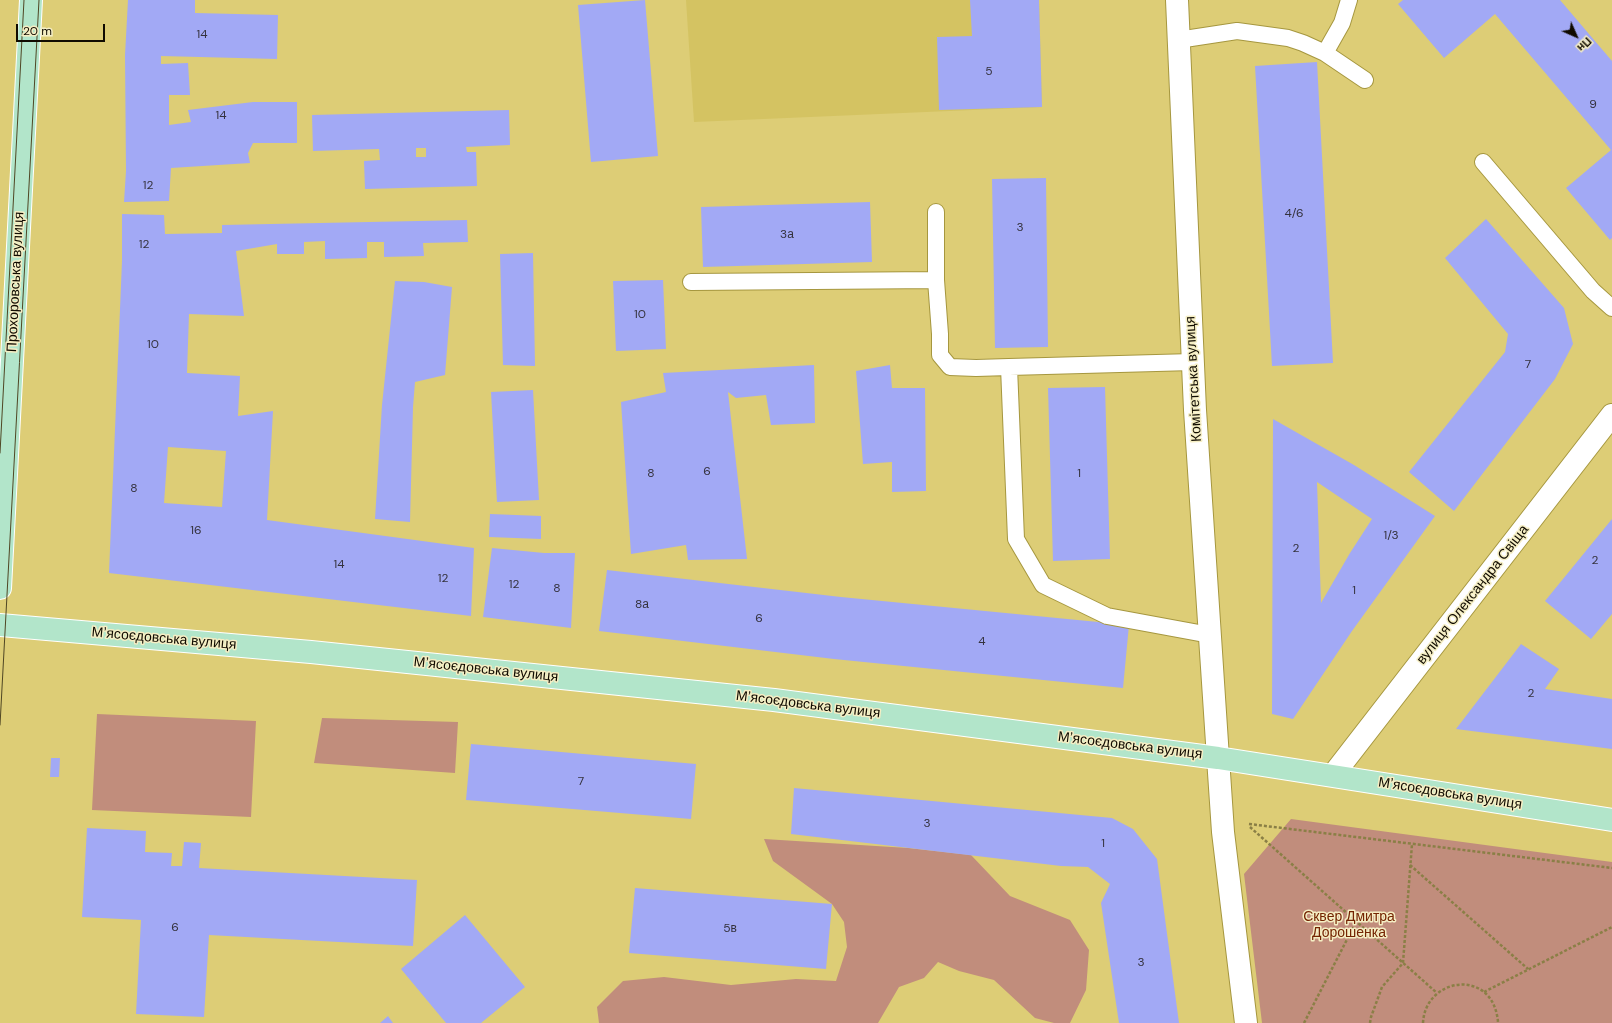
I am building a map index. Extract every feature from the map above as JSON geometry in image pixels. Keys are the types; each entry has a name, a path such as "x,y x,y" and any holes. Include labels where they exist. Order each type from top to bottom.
{"main road":[{"name":"Прохоровська вулиця","path":"0,588 31,0"},
{"name":"Мʼясоєдовська вулиця","path":"0,625 311,652 774,700 1218,758 1612,820"}],"street":[{"name":"Комітетська вулиця","path":"1177,0 1193,362 1218,758"},
{"name":"вулиця Олександра Свіща","path":"1333,775 1612,415"},
{"path":"1218,758 1223,832 1246,1023"}],"lane":[{"path":"1325,53 1342,23 1349,0"},
{"path":"1178,40 1237,31 1288,38 1325,53 1365,80"},
{"path":"1483,162 1594,291 1612,308"},
{"path":"936,212 936,280 940,355 950,367 976,368 1193,362"},
{"path":"691,282 936,280"},
{"path":"1010,367 1016,539 1043,585 1107,616 1210,635"}],"path":[{"path":"1437,993 1246,824 1612,868"},
{"path":"1370,1023 1382,987 1403,963 1412,844"},
{"path":"1410,865 1528,969"},
{"path":"1304,1023 1356,922"},
{"path":"1484,992 1612,926"},
{"path":"1423,1023 1428,1003 1437,993 1448,987 1460,984 1473,986 1484,992 1494,1004 1498,1023"}],"shaded area":[{"path":"686,0 1039,0 1042,107 694,122"}],"green space":[{"path":"97,714 256,721 251,817 92,810"},
{"path":"322,718 458,722 455,773 314,763"},
{"name":"Сквер Дмитра Дорошенка","path":"1291,819 1612,862 1612,1023 1262,1023 1244,874"},
{"path":"764,839 908,848 971,855 1010,896 1070,920 1089,950 1086,990 1070,1023 1054,1023 1035,1018 994,980 959,971 938,962 924,978 899,987 878,1023 599,1023 597,1007 623,981 664,977 731,985 796,979 836,981 847,947 844,922 832,904 773,861"}],"building":[{"path":"128,0 195,0 195,13 278,15 277,59 161,56 161,64 188,63 190,95 169,95 169,125 191,122 188,110 253,102 297,102 297,143 253,143 248,153 250,163 171,168 169,201 124,202 126,171 125,55"},
{"path":"645,0 658,156 591,162 578,5"},
{"path":"970,0 1039,0 1042,107 939,110 937,37 972,36"},
{"path":"1403,0 1560,0 1612,61 1612,238 1610,240 1566,188 1611,150 1495,14 1444,58 1398,4"},
{"path":"1317,62 1333,363 1272,366 1255,66"},
{"path":"509,110 510,145 466,147 467,152 476,152 477,186 365,189 364,161 380,160 379,149 313,151 312,115","holes":["416,148 426,148 426,157 416,157"]},
{"path":"1046,178 1048,347 995,348 992,179"},
{"path":"870,202 872,262 703,267 701,207"},
{"path":"122,214 164,215 165,234 222,233 222,225 467,220 468,242 423,243 424,256 384,257 384,242 367,242 367,258 325,259 325,241 304,242 304,254 277,254 277,244 236,251 244,316 189,314 187,373 240,376 238,416 273,411 267,520 474,548 471,616 109,573 122,261","holes":["168,447 226,451 222,507 164,503"]},
{"path":"1486,219 1564,308 1573,344 1555,379 1454,511 1409,472 1505,352 1508,334 1445,258"},
{"path":"533,253 535,366 503,365 500,254"},
{"path":"663,280 666,349 616,351 613,281"},
{"path":"395,281 424,282 452,287 445,375 415,382 410,522 375,519 382,405"},
{"path":"814,365 815,423 771,425 766,395 736,398 728,392 747,559 688,560 686,545 631,554 621,402 666,392 663,373"},
{"path":"890,365 892,388 925,388 926,491 892,492 892,462 863,464 856,371"},
{"path":"1105,387 1110,559 1053,561 1048,388"},
{"path":"533,390 539,500 497,502 491,392"},
{"path":"1273,419 1354,465 1435,516 1352,631 1293,719 1272,714","holes":["1317,482 1372,519 1350,553 1321,603"]},
{"path":"490,514 541,516 541,539 489,537"},
{"path":"1612,519 1612,614 1591,639 1545,601"},
{"path":"492,548 544,553 575,553 571,628 483,617"},
{"path":"607,570 841,597 1129,625 1123,688 834,659 599,631"},
{"path":"1521,644 1559,669 1545,689 1612,699 1612,749 1456,729"},
{"path":"471,744 696,764 691,819 466,800"},
{"path":"51,758 60,758 59,777 50,777"},
{"path":"794,788 1112,818 1133,829 1157,859 1179,1023 1119,1023 1101,903 1110,884 1088,867 1061,866 791,834"},
{"path":"87,828 146,831 145,852 172,853 171,866 182,866 184,842 201,843 199,868 417,880 413,946 209,935 204,1017 136,1014 141,920 82,917"},
{"path":"635,888 832,904 826,969 629,953"},
{"path":"465,915 525,987 481,1023 446,1023 401,969"},
{"path":"388,1016 393,1023 380,1023"}],"tram line":[{"path":"0,453 24,0"},
{"path":"0,725 39,0"}]}
